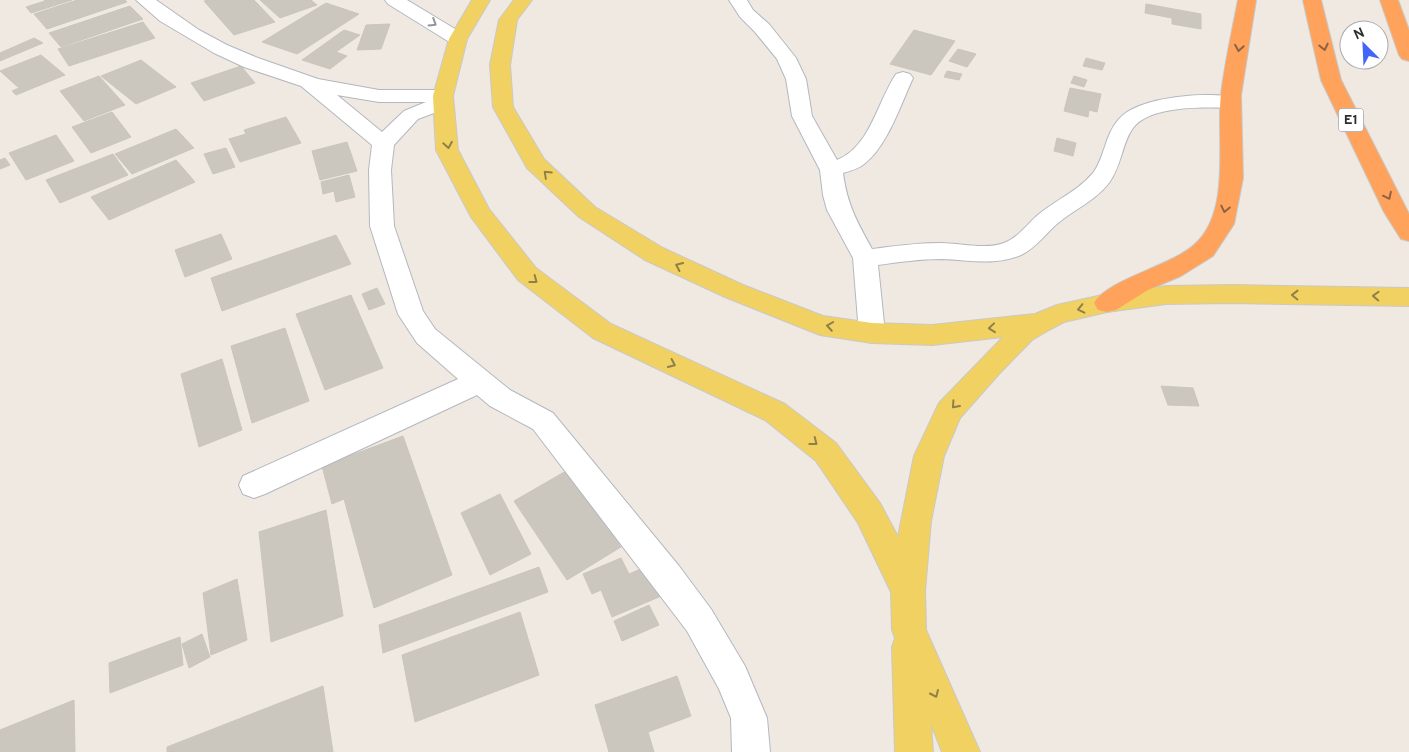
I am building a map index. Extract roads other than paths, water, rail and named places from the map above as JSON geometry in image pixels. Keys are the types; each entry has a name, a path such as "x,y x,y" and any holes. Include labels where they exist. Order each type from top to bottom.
{"highway":[{"path":"1107,303 1139,284 1172,270 1204,250 1222,224 1232,178 1232,102 1247,0"},
{"name":"E1","path":"1312,0 1332,80 1396,212 1409,232"},
{"path":"1389,0 1409,55"}],"main road":[{"path":"482,0 458,39 443,100 447,150 479,212 527,274 602,331 775,412 826,452 869,513 908,591"},
{"path":"523,0 508,20 500,65 503,107 535,163 587,212 654,254 734,291 820,324 872,333 932,335 1040,323"},
{"path":"914,752 908,591 915,521 929,456 949,411 1023,333 1057,314 1107,303 1166,295 1409,297"},
{"path":"909,630 961,752"}],"street":[{"path":"145,0 156,11 217,46 249,62 309,83 371,95 443,100"},
{"path":"738,0 746,13 762,28 786,58 796,79 802,116 831,170 834,195 839,210 866,258 872,333"},
{"path":"408,3 458,39"},
{"path":"831,170 850,163 865,150 903,78"},
{"path":"309,83 383,143"},
{"path":"443,100 411,115 383,143 380,170 382,226 411,314 426,336 500,398 543,421 699,620 733,678 749,718 751,752"},
{"path":"866,258 913,252 981,254 1014,248 1050,216 1074,201 1096,183 1105,172 1127,122 1141,112 1211,101 1232,102"},
{"path":"254,485 480,380"}]}
